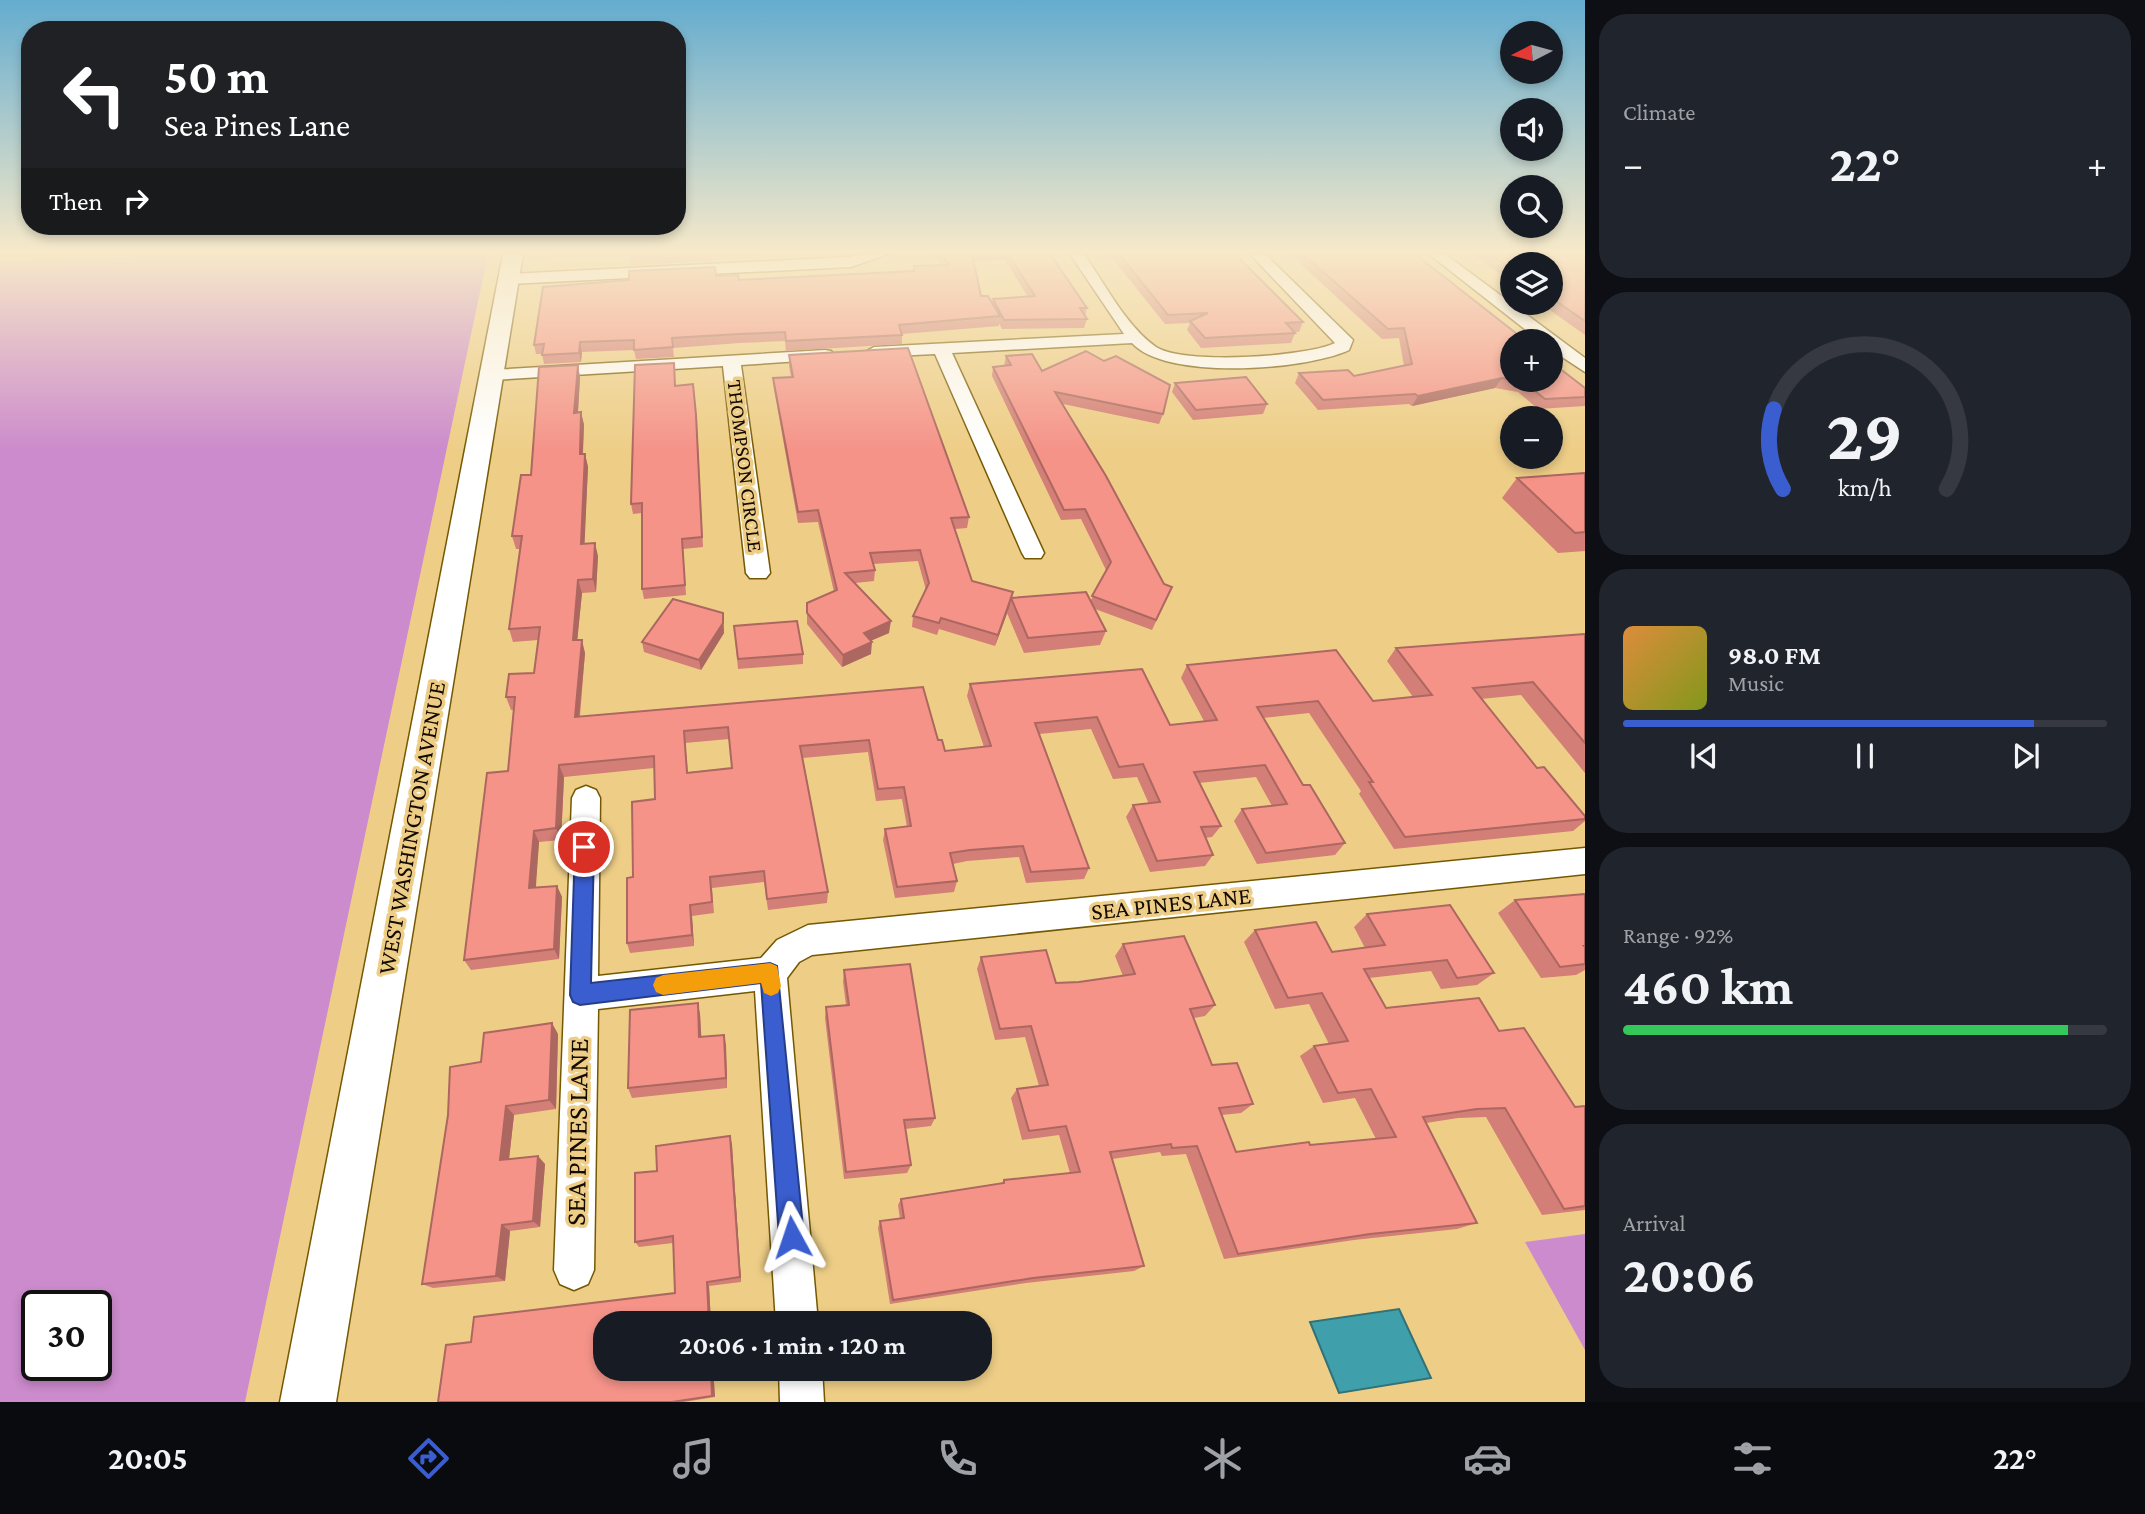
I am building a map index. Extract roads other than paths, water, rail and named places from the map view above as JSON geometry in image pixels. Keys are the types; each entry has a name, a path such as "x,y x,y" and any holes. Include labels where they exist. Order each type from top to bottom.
{"main road":[{"name":"WEST WASHINGTON AVENUE","path":"308,1402 502,319"}],"street":[{"path":"1125,319 1150,351 1165,359 1193,362 1324,355 1343,346 1344,340 1323,319"},
{"path":"1522,319 1585,367"},
{"path":"492,375 1138,338"},
{"path":"941,348 1033,553"},
{"name":"THOMPSON CIRCLE","path":"731,360 758,573"},
{"name":"SEA PINES LANE","path":"574,1270 586,798"},
{"name":"SEA PINES LANE","path":"770,973 788,951 808,940 1585,861"},
{"path":"580,995 770,973 796,1311"},
{"path":"801,1381 802,1402"}],"water":[{"path":"1399,1309 1431,1378 1339,1393 1310,1322"}]}
